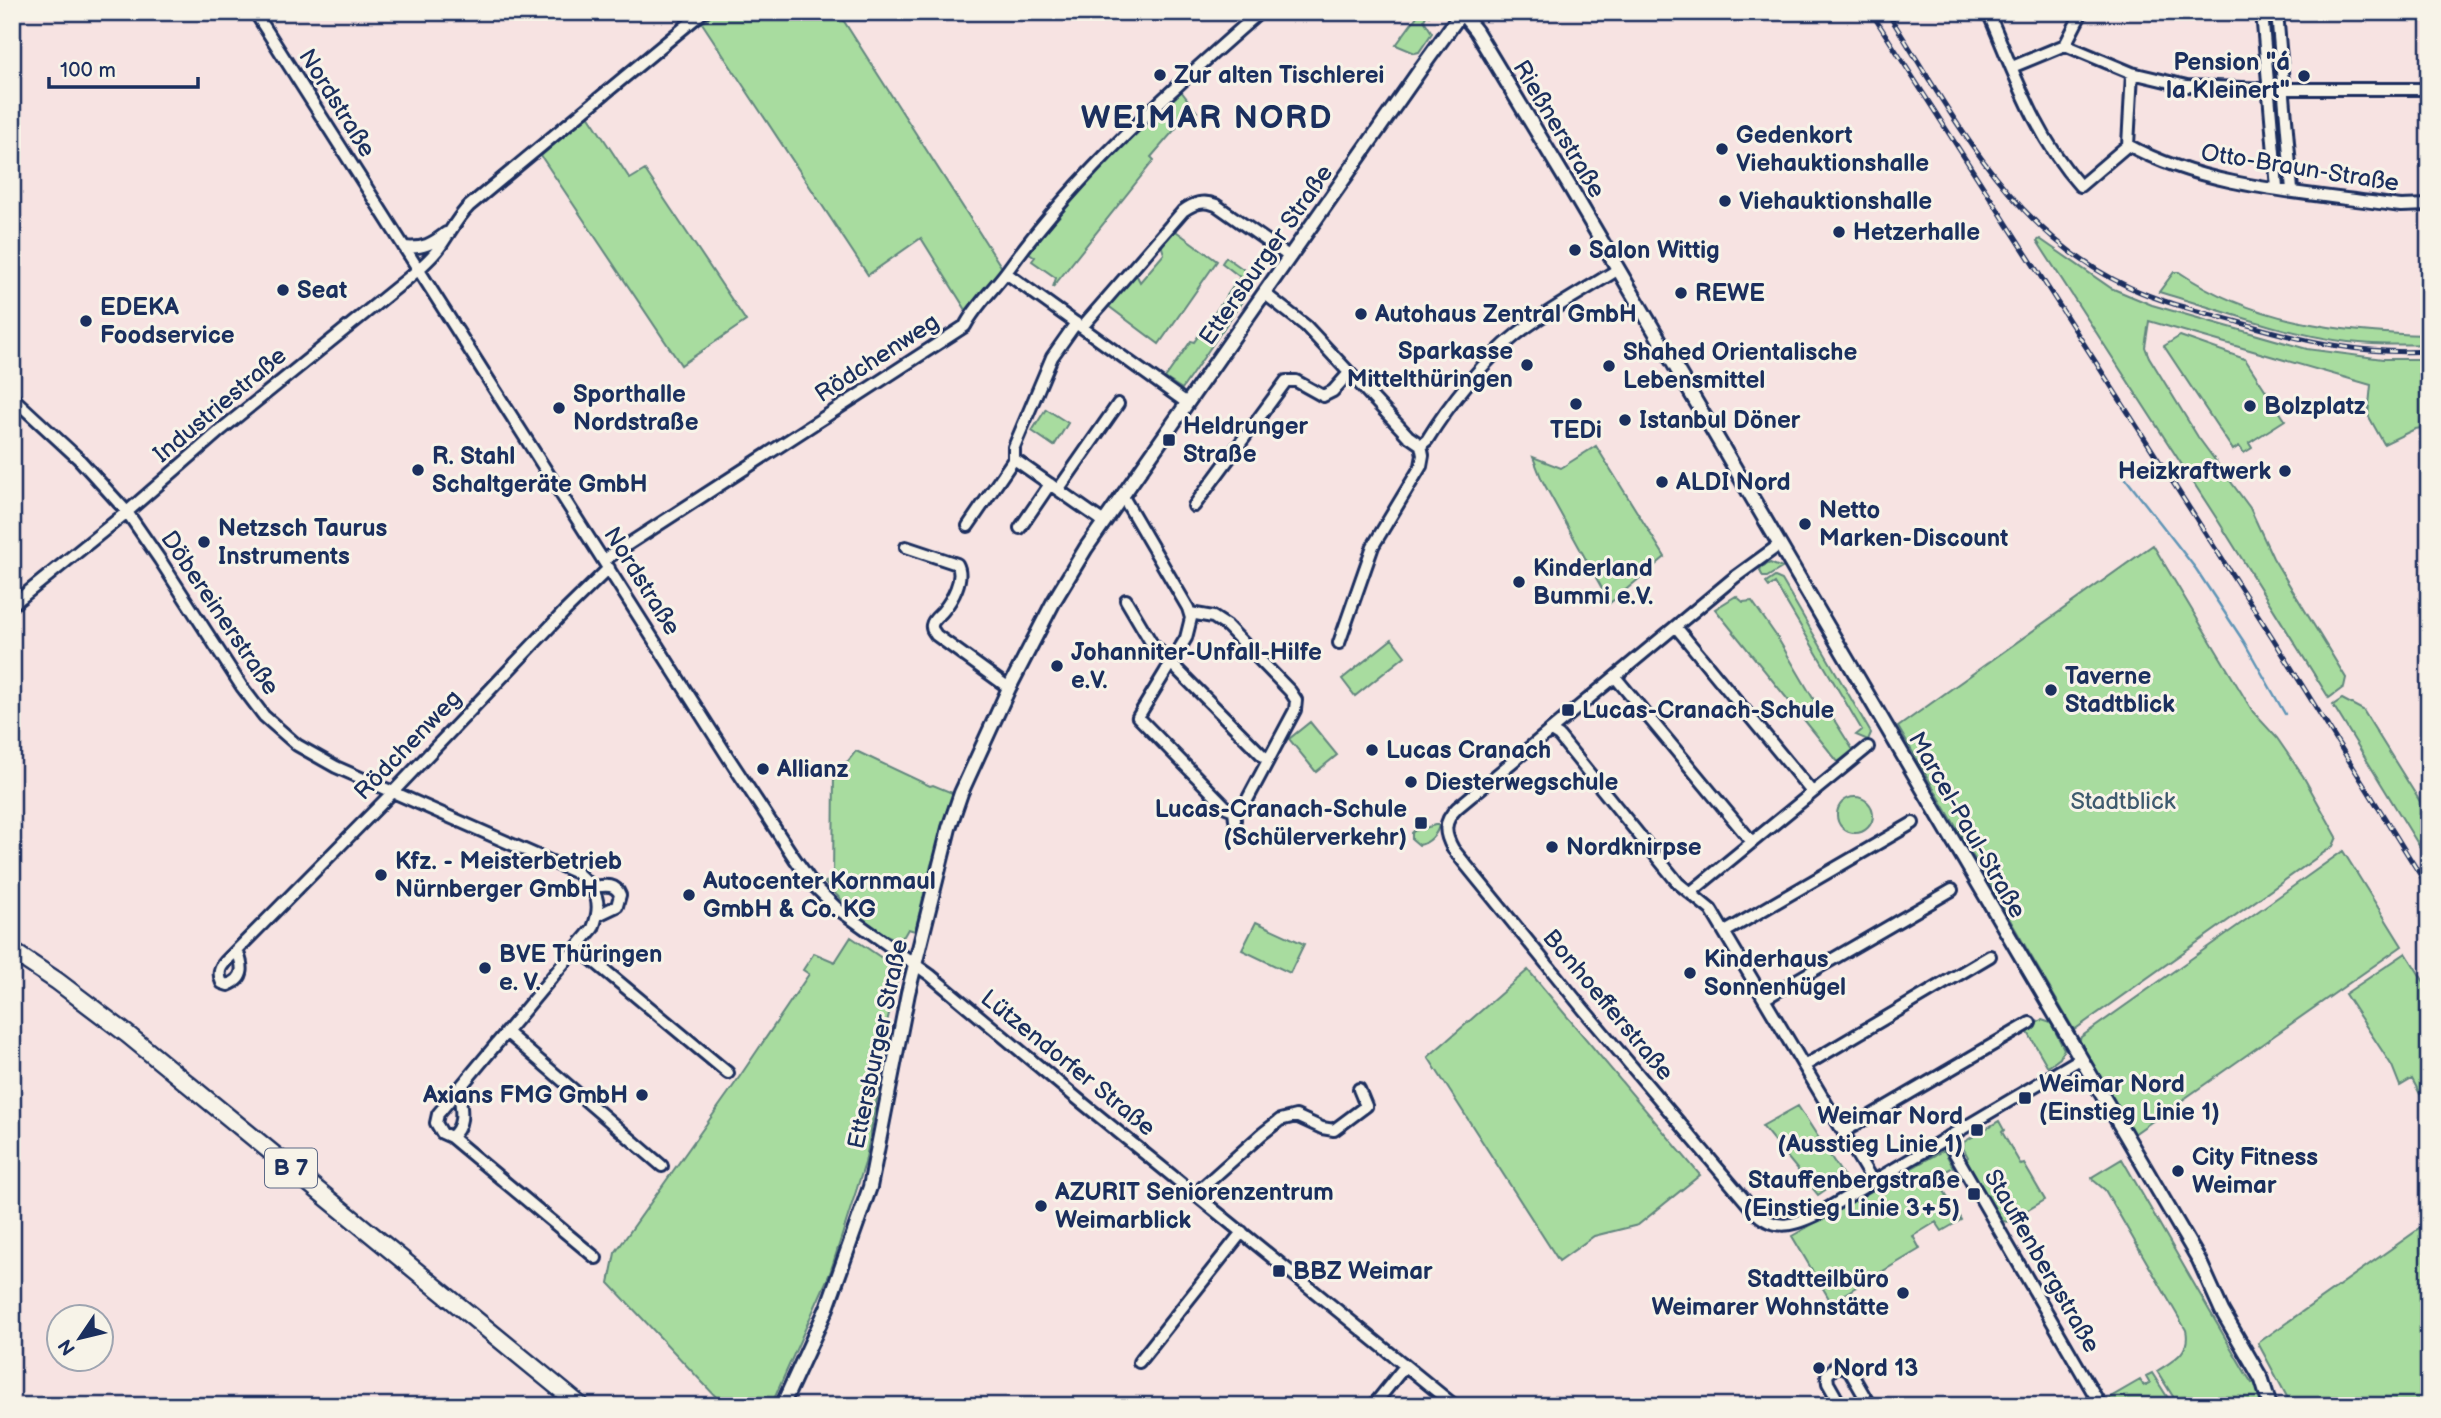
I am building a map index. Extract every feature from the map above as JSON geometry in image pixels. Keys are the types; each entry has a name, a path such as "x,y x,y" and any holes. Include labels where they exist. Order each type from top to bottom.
{"main road":[{"name":"B 7","path":"12,951 127,1034 581,1406"}],"street":[{"name":"Nordstraße","path":"255,12 795,859 815,887 839,910 915,964"},
{"name":"Industriestraße","path":"12,605 419,269 442,245 456,219 469,206 703,12"},
{"name":"Rödchenweg","path":"237,950 393,792 606,564 965,326 974,310 1023,250 1120,138 1260,12"},
{"name":"Ettersburger Straße","path":"782,1406 827,1308 870,1187 892,1067 949,828 961,793 1009,688 1068,576 1122,495 1462,12"},
{"name":"Rießnerstraße","path":"1462,12 1476,31 1617,270"},
{"path":"1988,12 2031,112 2050,147 2080,186 2128,145 2132,73"},
{"path":"2012,67 2065,45 2082,12"},
{"path":"2262,12 2277,188"},
{"path":"2277,12 2292,190"},
{"path":"2065,45 2132,73 2187,86 2429,89"},
{"name":"Otto-Braun-Straße","path":"2128,145 2161,162 2203,176 2401,206 2429,205"},
{"path":"968,526 1014,459 1014,447 1052,357 1183,211 1197,203 1216,205 1290,257"},
{"name":"Industriestraße","path":"404,247 419,248 432,244 448,231"},
{"path":"1421,445 1481,369 1506,343 1529,325 1617,270"},
{"name":"Marcel-Paul-Straße","path":"1617,270 2199,1260 2218,1304 2262,1380 2270,1406"},
{"path":"1006,273 1187,403"},
{"path":"1265,293 1306,326 1408,436 1421,445 1421,466 1373,546 1339,643"},
{"path":"1194,506 1286,381 1296,381 1323,396 1333,391 1349,373"},
{"name":"Döbereinerstraße","path":"12,397 78,458 127,512 264,716 297,745 336,767 577,873 592,887 617,888 620,895 617,906 598,915"},
{"path":"1020,528 1118,404"},
{"path":"1014,459 1104,522"},
{"path":"1122,495 1190,613 1190,628 1186,638 1138,717 1234,815 1246,802 1294,710 1294,695 1227,625 1213,617 1190,613"},
{"name":"Bonhoefferstraße","path":"1779,545 1743,571 1451,814 1446,825 1447,838 1453,849 1584,1010 1760,1217 1778,1226 1795,1224 1873,1182 2080,1059"},
{"path":"906,547 957,564 960,573 958,584 949,603 932,624 932,630 1009,688"},
{"path":"1126,600 1152,644 1268,761"},
{"path":"1676,627 1812,792"},
{"path":"1616,678 1752,842"},
{"path":"1550,731 1559,736 1678,883 1711,910 1873,1182"},
{"path":"1690,893 1868,747"},
{"name":"Marcel-Paul-Straße","path":"1725,932 1913,823"},
{"path":"592,887 598,901 598,915 593,928 438,1114 436,1123 442,1133 451,1137 596,1258"},
{"name":"Marcel-Paul-Straße","path":"1764,999 1952,890"},
{"path":"578,948 728,1073"},
{"path":"1804,1066 1990,956"},
{"name":"Lützendorfer Straße","path":"915,964 1454,1406"},
{"path":"1843,1132 2030,1023"},
{"path":"506,1032 662,1166"},
{"path":"1195,1194 1220,1169 1280,1120 1296,1116 1322,1128 1334,1130 1339,1127 1366,1106 1359,1089"},
{"path":"451,1137 459,1131 461,1124 459,1090"},
{"name":"Stauffenbergstraße","path":"1946,1138 2101,1406"},
{"path":"1139,1362 1242,1232"},
{"path":"1373,1406 1405,1366"},
{"path":"1841,1406 1828,1383 1827,1375 1834,1368 1843,1366 1850,1371 1870,1406"}],"green space":[{"path":"715,12 838,12 1002,268 966,310 921,238 868,275 702,23"},
{"path":"1420,12 1432,12 1429,16 1427,14 1424,20 1432,33 1419,52 1415,53 1396,45"},
{"path":"2265,12 2274,12 2280,83 2272,83"},
{"path":"1181,91 1197,112 1183,120 1151,157 1154,160 1053,287 1056,278 1032,261 1035,257 1028,252 1121,145"},
{"path":"2281,94 2289,184 2280,183 2273,95"},
{"path":"588,115 630,179 645,170 746,321 681,365 541,156"},
{"path":"1173,229 1217,261 1159,344 1107,305 1135,272 1140,282 1164,254 1161,244"},
{"path":"2040,239 2111,288 2152,305 2307,349 2383,359 2429,359 2429,427 2415,429 2384,444 2368,415 2371,385 2149,321 2145,347 2149,357 2198,437 2250,508 2273,558 2346,678 2344,687 2329,698 2037,241"},
{"path":"1226,257 1250,274 1247,279 1254,284 1182,389 1165,378 1240,277 1222,263"},
{"path":"2174,272 2179,272 2237,303 2267,313 2331,327 2429,335 2429,344 2348,342 2253,321 2159,292"},
{"path":"2180,336 2245,359 2285,420 2249,443 2252,448 2244,453 2239,446 2233,450 2164,346"},
{"path":"1046,409 1068,423 1054,446 1032,431"},
{"path":"1596,446 1665,557 1610,603 1542,480 1533,457 1561,468"},
{"name":"Stadtblick","path":"2153,545 2253,712 2277,738 2303,776 2337,837 2333,846 2074,1030 1898,727"},
{"path":"1770,563 1782,568 1763,577 1761,567"},
{"path":"1775,577 1782,580 1871,733 1868,740 1856,735 1862,730 1775,583 1769,587 1766,583"},
{"path":"1736,596 1743,602 1752,601 1777,637 1821,712 1831,715 1853,750 1838,762 1715,609"},
{"path":"1392,639 1405,656 1355,696 1342,679"},
{"path":"2342,699 2363,710 2429,816 2429,862 2333,705"},
{"path":"1310,722 1337,755 1316,772 1289,739"},
{"path":"856,751 930,786 955,794 931,865 915,931 908,929 904,936 898,939 869,924 824,882 833,881 834,770 848,761"},
{"path":"1855,797 1868,802 1873,815 1868,828 1855,833 1842,828 1837,815 1842,802"},
{"path":"1439,825 1436,832 1426,842 1419,845 1412,839 1414,831"},
{"path":"2343,851 2402,946 2134,1134 2079,1042 2081,1037"},
{"path":"1256,922 1304,944 1290,973 1242,950"},
{"path":"851,937 892,965 898,977 877,1063 880,1083 865,1163 830,1273 771,1406 714,1406 719,1400 609,1283 615,1253 809,974 803,970 814,953 835,962"},
{"path":"2406,953 2429,990 2429,1088 2420,1094 2412,1079 2400,1086 2392,1066 2345,994"},
{"path":"1528,970 1700,1175 1638,1225 1594,1236 1559,1261 1428,1057"},
{"path":"2042,1020 2051,1023 2064,1049 2060,1058 2048,1067 2026,1029"},
{"path":"1798,1106 1844,1177 1818,1195 1762,1126"},
{"path":"1999,1121 2004,1130 2002,1132 2021,1165 2024,1164 2045,1200 2021,1214 2014,1204 2006,1209 2012,1219 2007,1222 2000,1220 1966,1159 1968,1157 1963,1148 1964,1142"},
{"path":"1944,1150 1953,1167 1936,1177 1961,1220 1942,1231 1936,1222 1913,1236 1920,1249 1831,1302 1792,1236"},
{"path":"2122,1159 2246,1374 2252,1383 2255,1382 2262,1406 2179,1406 2157,1371 2184,1350 2186,1330 2105,1190 2093,1180 2092,1177"},
{"path":"2429,1222 2429,1406 2292,1406 2258,1343"},
{"path":"2152,1373 2173,1406 2107,1406 2109,1398 2140,1380 2144,1386 2150,1383 2146,1376"}],"waterway":[{"path":"2126,479 2196,569 2244,642 2285,714"}],"railway":[{"path":"1871,12 2274,640 2429,889"},
{"path":"1887,12 1989,168 2018,204 2051,236 2087,264 2156,298 2287,336 2357,349 2429,351"}],"place":[{"name":"Zur alten Tischlerei","path":"1160,75"},
{"name":"Pension \"á la Kleinert\"","path":"2304,76"},
{"name":"Gedenkort Viehauktionshalle","path":"1722,149"},
{"name":"Viehauktionshalle","path":"1725,201"},
{"name":"Hetzerhalle","path":"1839,232"},
{"name":"Salon Wittig","path":"1575,250"},
{"name":"Seat","path":"283,290"},
{"name":"REWE","path":"1681,293"},
{"name":"Autohaus Zentral GmbH","path":"1361,314"},
{"name":"EDEKA Foodservice","path":"86,321"},
{"name":"Sparkasse Mittelthüringen","path":"1527,365"},
{"name":"Shahed Orientalische Lebensmittel","path":"1609,366"},
{"name":"TEDi","path":"1576,404"},
{"name":"Bolzplatz","path":"2250,406"},
{"name":"Sporthalle Nordstraße","path":"559,408"},
{"name":"Istanbul Döner","path":"1625,420"},
{"name":"Heldrunger Straße","path":"1169,440"},
{"name":"R. Stahl Schaltgeräte GmbH","path":"418,470"},
{"name":"Heizkraftwerk","path":"2285,471"},
{"name":"ALDI Nord","path":"1662,482"},
{"name":"Netto Marken-Discount","path":"1805,524"},
{"name":"Netzsch Taurus Instruments","path":"204,542"},
{"name":"Kinderland Bummi e.V.","path":"1519,582"},
{"name":"Johanniter-Unfall-Hilfe e.V.","path":"1057,666"},
{"name":"Taverne Stadtblick","path":"2051,690"},
{"name":"Lucas-Cranach-Schule","path":"1568,710"},
{"name":"Lucas Cranach","path":"1372,750"},
{"name":"Allianz","path":"763,769"},
{"name":"Diesterwegschule","path":"1411,782"},
{"name":"Lucas-Cranach-Schule (Schülerverkehr)","path":"1421,823"},
{"name":"Nordknirpse","path":"1552,847"},
{"name":"Kfz. - Meisterbetrieb Nürnberger GmbH","path":"381,875"},
{"name":"Autocenter Kornmaul GmbH & Co. KG","path":"689,895"},
{"name":"BVE Thüringen e. V.","path":"485,968"},
{"name":"Kinderhaus Sonnenhügel","path":"1690,973"},
{"name":"Axians FMG GmbH","path":"642,1095"},
{"name":"Weimar Nord (Einstieg Linie 1)","path":"2025,1098"},
{"name":"Weimar Nord (Ausstieg Linie 1)","path":"1977,1130"},
{"name":"City Fitness Weimar","path":"2178,1171"},
{"name":"Stauffenbergstraße (Einstieg Linie 3+5)","path":"1974,1194"},
{"name":"AZURIT Seniorenzentrum Weimarblick","path":"1041,1206"},
{"name":"BBZ Weimar","path":"1279,1271"},
{"name":"Stadtteilbüro Weimarer Wohnstätte","path":"1903,1293"},
{"name":"Nord 13","path":"1819,1368"}],"district":[{"name":"WEIMAR NORD","path":"1207,118"}]}
